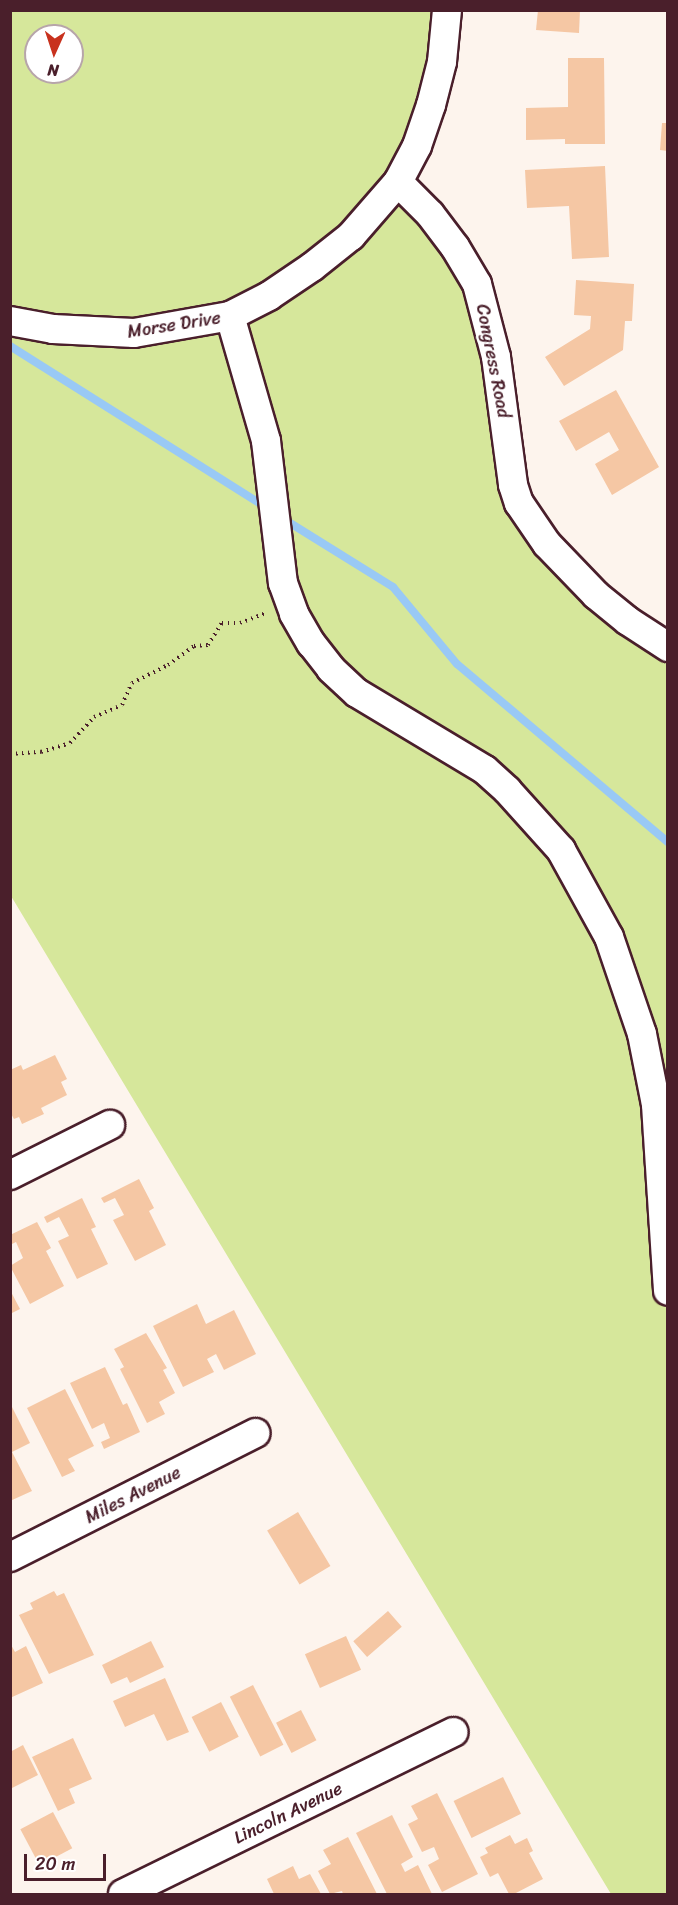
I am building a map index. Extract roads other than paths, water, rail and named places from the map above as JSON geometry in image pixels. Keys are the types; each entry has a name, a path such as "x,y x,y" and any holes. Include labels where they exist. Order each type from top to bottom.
{"street":[{"path":"398,182 417,146 431,105 442,62 447,10"},
{"name":"Morse Drive","path":"10,321 62,330 134,333 230,316 269,296 312,267 351,236 398,182"},
{"name":"Congress Road","path":"398,182 430,214 455,247 477,284 496,357 513,485 519,503 547,544 596,594 628,621 668,646"},
{"path":"230,316 266,441 283,583 291,606 317,651 331,669 357,693 485,770 507,790 561,850 609,937 642,1034 656,1105 668,1291"},
{"path":"10,1175 110,1125"},
{"name":"Miles Avenue","path":"10,1557 256,1433"},
{"name":"Lincoln Avenue","path":"123,1894 453,1732"}],"waterway":[{"path":"10,346 269,509"},
{"path":"282,518 393,587 457,664 668,842"}]}
